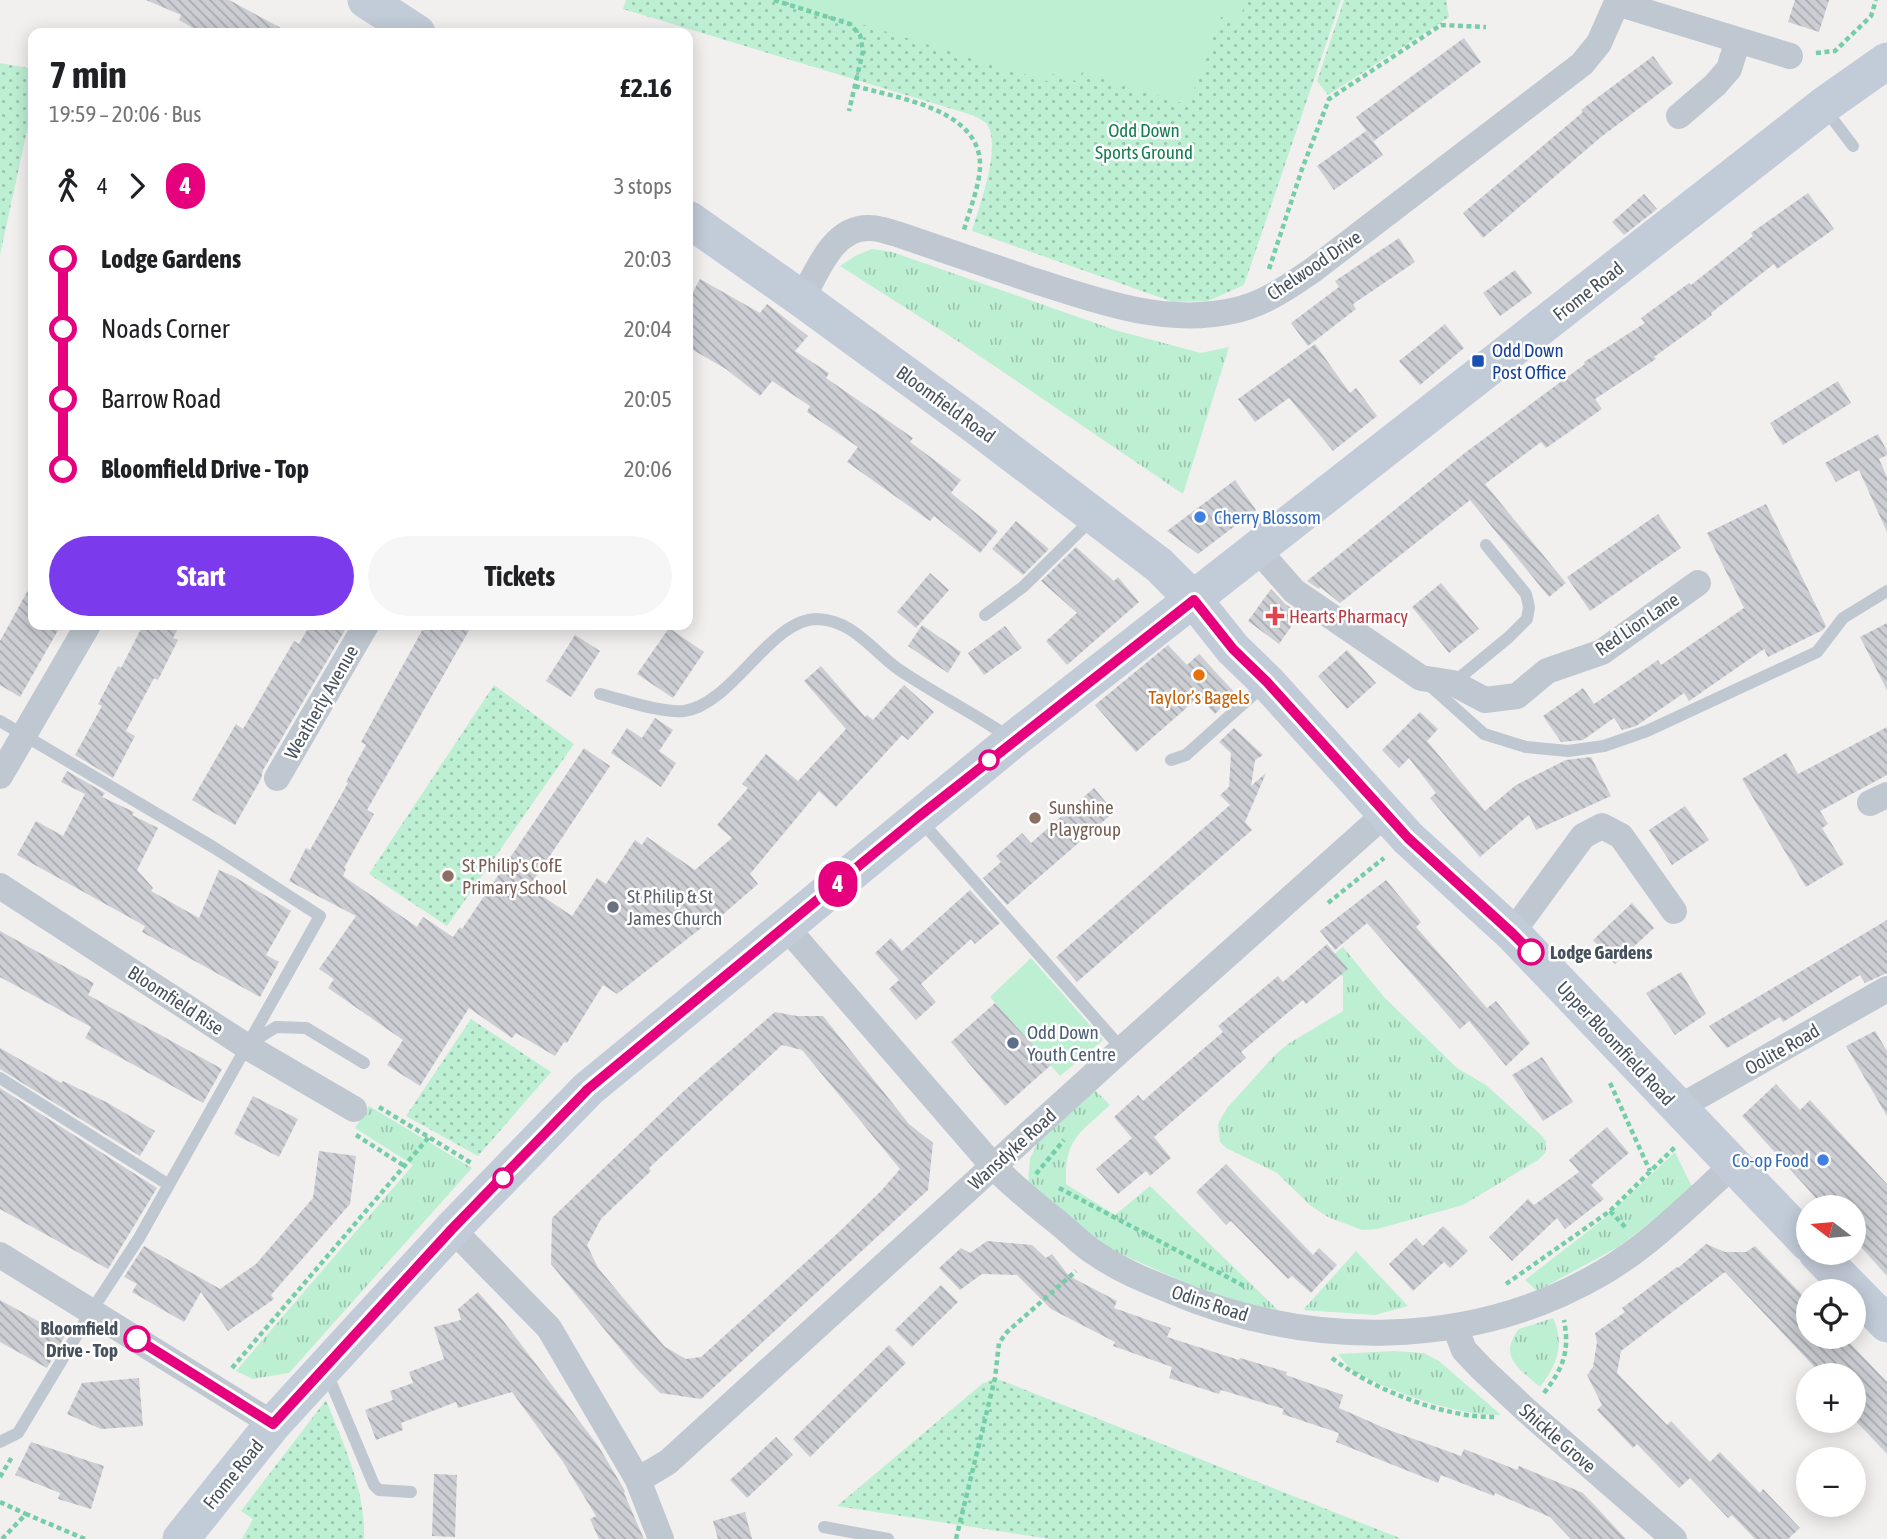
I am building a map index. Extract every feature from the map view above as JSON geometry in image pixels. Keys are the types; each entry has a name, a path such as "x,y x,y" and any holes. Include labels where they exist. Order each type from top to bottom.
{"street":[{"path":"366,0 409,28"},
{"name":"Chelwood Drive","path":"802,299 832,247 845,234 869,228 897,234 1124,308 1193,316 1236,310 1275,295 1313,270 1582,64 1599,43 1617,2 1790,56"},
{"path":"1679,116 1716,86 1729,69 1738,40"},
{"name":"Frome Road","path":"181,1539 273,1424 452,1229 588,1089 1013,740 1823,106 1887,61"},
{"name":"Bloomfield Road","path":"693,223 802,299 1096,515 1159,565 1194,600"},
{"path":"1258,550 1294,591 1421,678"},
{"name":"Red Lion Lane","path":"1421,678 1453,684 1485,700 1517,696 1548,671 1602,652 1698,583"},
{"name":"Upper Bloomfield Road","path":"1194,600 1233,649 1267,682 1385,814 1512,933 1796,1231"},
{"path":"0,776 85,630"},
{"name":"Weatherly Avenue","path":"277,778 363,630"},
{"name":"Wansdyke Road","path":"638,1480 668,1462 1385,814"},
{"path":"1512,933 1583,836 1602,825 1621,836 1674,911"},
{"name":"Bloomfield Rise","path":"0,886 246,1046 354,1109"},
{"name":"Odins Road","path":"786,927 1012,1186 1097,1255 1184,1297 1227,1312 1294,1328 1353,1333 1455,1327 1517,1312 1602,1273 1643,1245 1732,1166"},
{"name":"Oolite Road","path":"1687,1118 1887,989"},
{"path":"452,1229 549,1328 638,1480 661,1539"},
{"path":"0,1255 92,1310 214,1390 273,1424"},
{"path":"1830,1265 1887,1324"},
{"name":"Shickle Grove","path":"1455,1327 1464,1350 1482,1369 1527,1412 1674,1539"}],"lane":[{"path":"1823,106 1853,146"},
{"path":"985,615 1023,587 1096,515"},
{"path":"1453,684 1527,619 1529,607 1526,593 1486,545"},
{"path":"1421,678 1484,734 1526,747 1568,751 1604,746 1647,732 1817,652 1843,618 1887,590"},
{"path":"600,694 667,710 698,708 712,699 789,629 799,622 817,619 855,632 899,670 1013,740"},
{"path":"1171,760 1186,755 1267,682"},
{"path":"0,721 212,847 320,916 139,1238 18,1433 0,1443"},
{"path":"918,817 1122,1049"},
{"path":"246,1046 276,1027 306,1028 364,1063"},
{"path":"0,1078 169,1185"},
{"path":"326,1369 374,1485 379,1490 411,1492"},
{"path":"824,1527 888,1539"}],"path":[{"path":"774,0 850,24 860,35 863,51 849,111"},
{"path":"1790,56 1835,51 1871,16 1876,0"},
{"path":"1257,303 1302,169 1329,99 1441,25 1486,27"},
{"path":"855,86 943,112 958,121 970,136 979,154 980,170 958,255"},
{"path":"1608,1080 1650,1171"},
{"path":"406,1167 352,1133 354,1109 369,1100 500,1181"},
{"path":"1496,1287 1510,1282 1610,1211 1650,1171 1687,1118"},
{"path":"214,1390 429,1138"},
{"path":"956,1539 995,1378 999,1343 1007,1332 1097,1255"},
{"path":"0,1502 85,1539"},
{"path":"2,1539 26,1514"}],"green space":[{"name":"Odd Down Sports Ground","path":"626,0 1341,0 1244,285 1208,301 1173,302 972,231 988,176 992,146 991,133 986,123 972,115 693,30 693,28 623,9"},
{"path":"783,0 1246,0 1239,22 1221,17 1188,105 1082,72 1079,82 1052,74 1050,82"},
{"path":"1344,0 1446,0 1449,17 1328,95 1317,81"},
{"path":"0,63 28,68 28,126 0,255"},
{"path":"872,249 892,252 1115,330 1201,353 1229,347 1183,494 953,338 840,266"},
{"path":"494,685 574,744 447,926 369,874"},
{"path":"1343,947 1384,997 1457,1068 1486,1085 1541,1135 1546,1141 1546,1152 1538,1160 1463,1205 1377,1229 1362,1230 1328,1217 1311,1206 1277,1173 1226,1148 1220,1142 1218,1124 1227,1108 1275,1055 1288,1044 1343,1011 1343,977 1329,958"},
{"path":"1031,958 1103,1040 1060,1076 990,997"},
{"path":"471,1019 551,1072 478,1156 406,1116"},
{"path":"1094,1089 1110,1105 1076,1138 1068,1157 1066,1184 1115,1215 1150,1186 1282,1314 1235,1305 1083,1237 1028,1184 1030,1158 1041,1136"},
{"path":"369,1106 472,1168 289,1373 253,1379 236,1371 413,1165 355,1128"},
{"path":"1675,1152 1693,1189 1618,1247 1537,1291 1525,1280 1605,1218"},
{"path":"1356,1251 1408,1306 1375,1315 1303,1310"},
{"path":"1553,1318 1559,1345 1551,1371 1540,1387 1514,1362 1510,1347 1519,1329"},
{"path":"1394,1351 1424,1353 1439,1361 1501,1415 1447,1408 1407,1395 1354,1371 1338,1354"},
{"path":"995,1378 1402,1539 1050,1539 837,1506 982,1384"},
{"path":"326,1400 357,1485 364,1521 364,1539 242,1539 253,1519 241,1511"}],"building":[{"path":"146,0 229,0 281,28 193,28 179,20 181,15"},
{"path":"1795,0 1829,0 1819,32 1788,22"},
{"path":"1464,38 1481,62 1374,141 1356,117"},
{"path":"1653,56 1673,83 1601,137 1483,238 1463,213 1583,112 1581,110"},
{"path":"1366,131 1383,155 1334,190 1317,166"},
{"path":"1808,193 1834,229 1777,269 1774,264 1711,313 1712,315 1654,357 1656,359 1595,399 1602,409 1546,448 1541,442 1485,484 1566,583 1549,597 1470,500 1340,603 1320,587 1319,589 1307,581 1466,452 1585,364 1584,362 1645,323 1641,318 1689,283 1691,285 1753,236 1751,233"},
{"path":"1644,194 1657,209 1624,235 1612,222"},
{"path":"1399,238 1415,262 1353,304 1356,309 1308,346 1291,323 1339,287 1335,281"},
{"path":"1515,270 1532,293 1500,316 1483,293"},
{"path":"700,279 760,313 767,304 808,336 795,351 829,373 826,378 913,438 910,442 961,480 951,493 998,531 980,553 934,516 930,521 847,462 858,447 807,412 810,406 772,381 760,396 726,369 693,350 693,292"},
{"path":"1445,324 1464,348 1420,385 1399,361"},
{"path":"1315,344 1350,393 1356,388 1377,416 1333,451 1289,398 1255,422 1238,399"},
{"path":"1838,381 1851,403 1783,445 1770,423"},
{"path":"1878,434 1887,451 1887,455 1879,459 1887,477 1887,532 1859,470 1836,482 1825,463"},
{"path":"1235,480 1256,510 1198,554 1167,531"},
{"path":"1766,504 1826,626 1823,630 1768,657 1764,649 1689,701 1684,693 1636,726 1622,730 1614,718 1583,740 1561,742 1543,716 1583,688 1594,704 1658,660 1661,665 1744,608 1707,533"},
{"path":"1658,514 1681,548 1590,611 1567,577"},
{"path":"1016,521 1049,549 1023,575 992,549"},
{"path":"1076,547 1114,581 1118,577 1139,602 1067,665 1046,641 1077,613 1041,581"},
{"path":"930,573 949,590 916,628 897,612"},
{"path":"1441,583 1479,629 1449,653 1412,607"},
{"name":"Hearts Pharmacy","path":"1271,589 1285,604 1300,614 1279,644 1248,621"},
{"path":"28,590 28,630 58,630 20,697 0,685 0,641"},
{"path":"1887,623 1887,690 1860,637"},
{"path":"922,625 961,652 948,673 908,646"},
{"path":"1005,626 1022,648 984,675 968,653"},
{"path":"140,630 177,630 173,638 178,640 158,680 154,678 126,731 135,736 113,778 75,755 102,706 98,704 118,666 121,668"},
{"path":"307,630 345,630 263,770 261,779 235,825 192,800 236,724 243,729 294,641 299,644"},
{"path":"422,630 469,630 367,810 374,814 344,868 346,869 343,876 417,927 423,917 453,937 460,927 462,929 584,748 610,766 529,887 572,916 597,878 606,884 635,840 642,845 647,837 695,870 732,838 717,825 748,788 742,784 766,754 798,781 846,729 804,681 821,666 865,717 867,715 873,720 904,685 934,712 908,740 902,735 836,807 819,791 750,874 758,884 721,916 719,914 617,994 603,985 567,1043 564,1042 555,1056 516,1033 512,1038 469,1008 420,1086 387,1065 403,1040 328,988 334,979 319,969 356,916 289,881 306,848 310,850 348,783 346,782 366,745 361,742"},
{"path":"668,630 672,630 704,652 673,698 637,674"},
{"path":"575,635 600,651 571,697 546,681"},
{"path":"1168,645 1187,665 1199,654 1236,694 1215,714 1199,697 1136,752 1095,705"},
{"path":"1347,650 1376,683 1347,709 1318,676"},
{"path":"1420,712 1438,729 1427,741 1485,811 1516,785 1566,760 1591,757 1611,796 1536,830 1529,815 1480,857 1430,798 1436,793 1409,758 1399,768 1382,750"},
{"path":"655,718 673,730 659,751 676,763 661,787 611,753 627,728 642,738"},
{"path":"1887,727 1887,775 1820,811 1828,824 1822,828 1844,864 1806,887 1742,779 1786,753 1798,774"},
{"path":"1234,728 1263,755 1255,760 1251,786 1266,773 1245,822 1252,830 1077,982 1056,957 1230,805 1220,795 1229,787 1231,753 1219,742"},
{"path":"67,771 105,793 102,797 134,812 132,815 158,828 137,870 153,888 151,891 199,918 219,870 291,911 266,955 279,962 260,997 142,932 145,926 17,855 36,821 63,836 85,794 61,782"},
{"path":"1094,788 1114,812 1007,905 983,878 1001,862 996,856 1022,833 1031,843"},
{"path":"1685,806 1709,840 1672,865 1649,830"},
{"path":"1386,880 1421,922 1416,927 1487,1008 1496,1001 1530,1043 1506,1066 1469,1021 1460,1029 1367,923 1335,950 1320,931"},
{"path":"970,890 1000,923 975,944 971,939 921,984 936,1002 916,1020 889,989 899,980 875,953 891,938 902,951"},
{"path":"1632,903 1654,928 1615,964 1593,940"},
{"path":"1887,920 1887,973 1865,983 1860,975 1783,1022 1780,1017 1727,1048 1709,1026"},
{"path":"0,931 94,983 88,995 222,1069 203,1103 85,1038 91,1027 0,977"},
{"path":"1327,944 1348,969 1306,1004 1303,1000 1241,1052 1246,1058 1154,1137 1171,1158 1150,1176 1146,1171 1118,1194 1096,1169 1132,1138 1114,1117 1138,1095 1143,1101 1223,1032 1218,1026 1278,976 1283,982"},
{"path":"1681,972 1706,1014 1675,1035 1646,993"},
{"path":"995,1003 1051,1065 1005,1106 951,1042"},
{"path":"775,1012 797,1016 823,1016 909,1124 933,1143 928,1190 701,1399 660,1393 636,1368 551,1264 552,1218 684,1091","holes":["782,1045 802,1050 900,1169 838,1233 701,1357 686,1359 665,1347 598,1268 587,1245 601,1219 651,1171 649,1168"]},
{"path":"1875,1031 1887,1051 1887,1116 1846,1046"},
{"path":"0,1048 61,1083 63,1081 108,1103 155,1131 140,1156 0,1069"},
{"path":"1542,1057 1573,1102 1543,1121 1512,1075"},
{"name":"Co-op Food","path":"1776,1084 1800,1110 1810,1100 1887,1184 1887,1276 1866,1253 1866,1195 1813,1195 1742,1116"},
{"path":"0,1088 157,1188 108,1269 0,1209"},
{"path":"253,1096 298,1119 279,1157 234,1134"},
{"path":"1607,1127 1629,1153 1591,1185 1569,1160"},
{"path":"319,1151 356,1156 350,1204 271,1295 274,1299 228,1331 201,1292 184,1322 132,1292 137,1284 124,1277 144,1246 220,1289 256,1264 313,1198"},
{"path":"1226,1164 1313,1255 1319,1248 1337,1265 1311,1293 1292,1276 1288,1279 1231,1221 1226,1225 1196,1192"},
{"path":"1579,1172 1604,1199 1565,1229 1557,1218 1512,1261 1489,1237 1528,1199 1534,1205"},
{"path":"1443,1226 1468,1251 1450,1268 1444,1262 1413,1291 1389,1264 1416,1238 1423,1246"},
{"path":"987,1241 1032,1245 1046,1258 1052,1254 1069,1276 1117,1301 1114,1308 1171,1328 1167,1337 1287,1372 1286,1375 1343,1395 1339,1408 1389,1430 1461,1456 1464,1449 1517,1470 1519,1466 1583,1493 1626,1539 1571,1539 1550,1517 1495,1493 1494,1496 1441,1475 1438,1483 1336,1442 1339,1433 1282,1414 1284,1409 1221,1390 1219,1394 1169,1378 1172,1367 1113,1346 1115,1342 1051,1309 1017,1275 982,1274 960,1290 939,1268 961,1248 970,1253"},
{"path":"1706,1244 1725,1252 1746,1252 1755,1246 1796,1289 1796,1347 1725,1272 1621,1351 1617,1373 1667,1425 1671,1421 1710,1462 1720,1452 1760,1493 1763,1489 1800,1528 1788,1539 1755,1539 1732,1515 1728,1518 1690,1478 1679,1488 1637,1444 1633,1448 1597,1410 1602,1405 1587,1375 1593,1367 1597,1342 1595,1333 1625,1312 1622,1308 1678,1268"},
{"path":"941,1285 958,1302 912,1347 895,1330"},
{"path":"478,1292 599,1447 625,1491 644,1539 599,1539 590,1519 596,1516 563,1462 512,1392 458,1408 456,1402 401,1423 403,1430 376,1440 365,1410 393,1400 390,1391 413,1383 409,1372 444,1359 434,1327 461,1320 458,1309"},
{"path":"0,1300 65,1336 47,1368 0,1342"},
{"path":"889,1345 906,1363 810,1457 793,1439"},
{"path":"1798,1349 1855,1349 1887,1382 1887,1454 1866,1432 1866,1363 1811,1363"},
{"path":"139,1378 143,1426 101,1429 67,1414 82,1383"},
{"path":"776,1437 793,1455 747,1498 730,1480"},
{"path":"31,1442 104,1466 91,1509 58,1499 60,1493 15,1475"},
{"path":"434,1474 457,1475 455,1537 432,1536"},
{"path":"745,1512 752,1539 718,1539 713,1521"}],"bus line":[{"name":"4","path":"137,1339 214,1390 273,1424 452,1229 588,1089 1013,740 1194,600 1233,649 1267,682 1408,838 1531,952"}],"place":[{"name":"Odd Down Post Office","path":"1478,361"},
{"name":"Cherry Blossom","path":"1200,517"},
{"name":"Hearts Pharmacy","path":"1275,616"},
{"name":"Taylor’s Bagels","path":"1199,675"},
{"name":"Sunshine Playgroup","path":"1035,818"},
{"name":"St Philip's CofE Primary School","path":"448,876"},
{"name":"St Philip & St James Church","path":"613,907"},
{"name":"Lodge Gardens","path":"1531,952"},
{"name":"Odd Down Youth Centre","path":"1013,1043"},
{"name":"Co-op Food","path":"1823,1160"},
{"name":"Bloomfield Drive - Top","path":"137,1339"}]}
